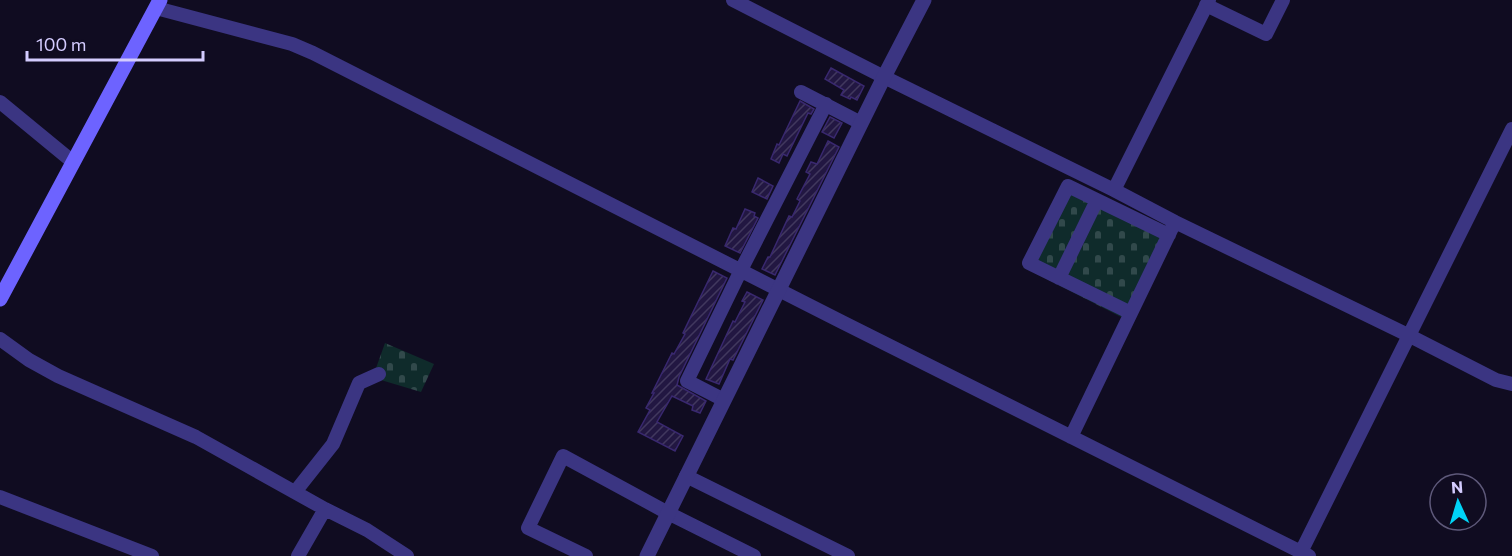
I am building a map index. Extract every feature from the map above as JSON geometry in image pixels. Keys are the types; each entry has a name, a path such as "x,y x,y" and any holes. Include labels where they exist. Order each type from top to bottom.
{"main road":[{"path":"0,299 158,4"}],"street":[{"path":"733,0 1176,222 1410,336 1496,381 1512,384"},
{"path":"647,556 778,289 924,0"},
{"path":"1114,190 1207,3 1266,34 1284,0"},
{"path":"158,4 302,48 1303,555 1512,129"},
{"path":"801,92 861,123"},
{"path":"0,102 73,162"},
{"path":"724,400 687,381 826,104"},
{"path":"1131,314 1029,263 1068,186 1169,235"},
{"path":"1059,278 1097,200"},
{"path":"1071,437 1176,222"},
{"path":"0,339 29,360 57,376 196,436 325,509 367,530 407,556"},
{"path":"296,492 333,444 359,383 379,374"},
{"path":"586,556 528,528 563,456 754,556"},
{"path":"686,476 848,556"},
{"path":"0,497 152,556"},
{"path":"298,556 325,509"}],"green space":[{"path":"1066,182 1166,230 1123,318 1023,267"},
{"path":"385,343 434,364 421,392 381,380 375,371"}],"building":[{"path":"831,68 864,86 857,100 841,95 844,90 825,79"},
{"path":"800,101 814,109 811,114 808,113 787,156 783,154 779,163 771,159"},
{"path":"830,117 842,123 834,138 822,132"},
{"path":"828,141 839,147 775,275 762,269 789,216 792,217 800,201 797,199 810,174 806,172 811,162 817,164"},
{"path":"758,178 773,186 767,199 752,192"},
{"path":"745,209 755,213 754,216 758,218 740,253 725,246"},
{"path":"713,271 727,278 677,385 706,401 700,413 692,410 693,406 672,396 657,422 683,436 675,451 638,432 650,410 646,408 654,393 652,393 672,353 674,354 685,334 683,333"},
{"path":"747,292 763,300 733,360 730,359 719,384 706,379 733,321 735,322 745,302 742,301"}]}
